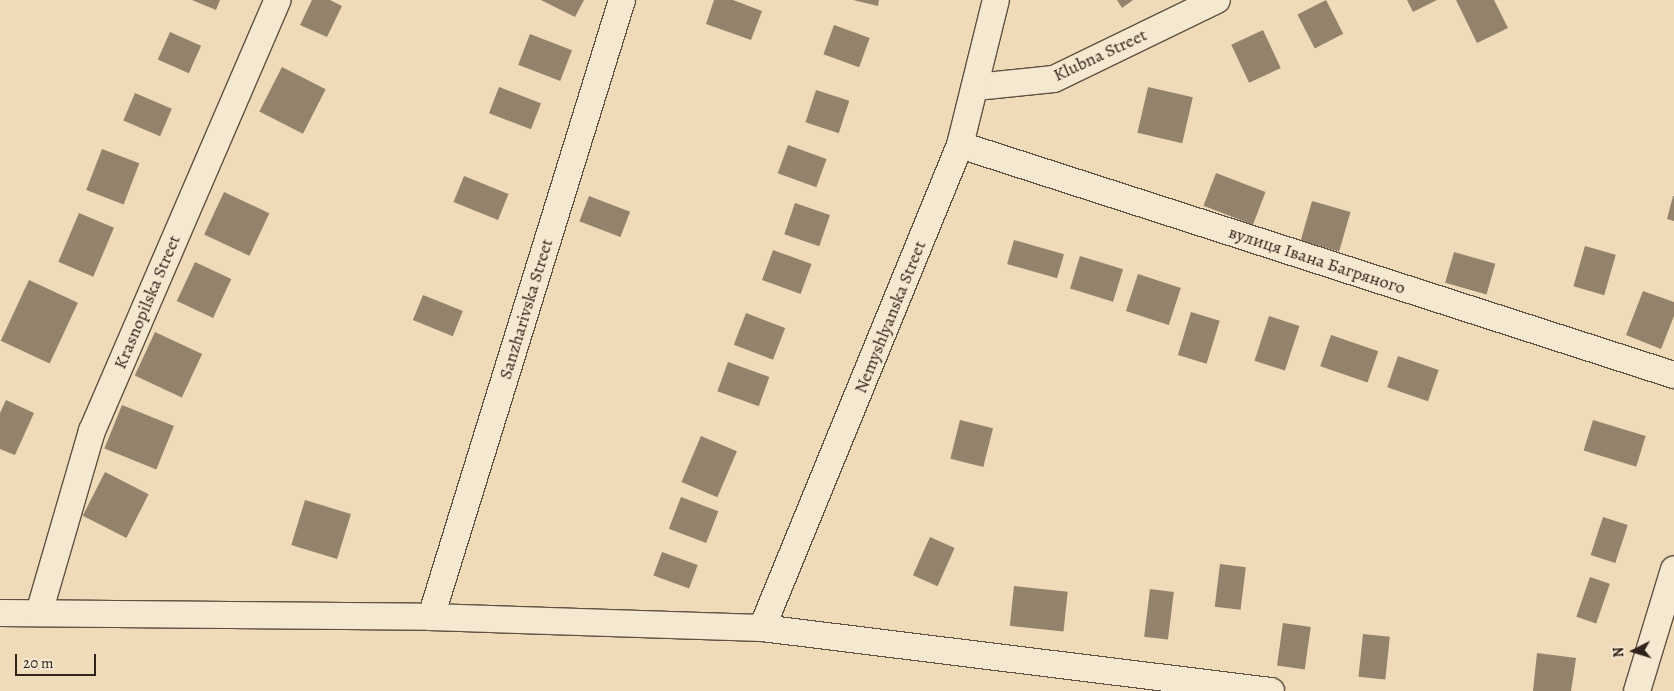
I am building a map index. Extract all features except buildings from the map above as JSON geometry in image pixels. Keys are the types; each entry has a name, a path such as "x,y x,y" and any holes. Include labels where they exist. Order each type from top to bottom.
{"street":[{"name":"Krasnopilska Street","path":"39,613 92,431 278,0"},
{"name":"Sanzharivska Street","path":"431,618 622,0"},
{"name":"Nemyshlyanska Street","path":"762,628 960,145 976,87 996,0"},
{"name":"Klubna Street","path":"976,87 1054,79 1217,0"},
{"name":"вулиця Івана Багряного","path":"960,145 1674,375"},
{"path":"1637,691 1674,569"},
{"path":"0,612 431,618 762,628 1271,691"}]}
